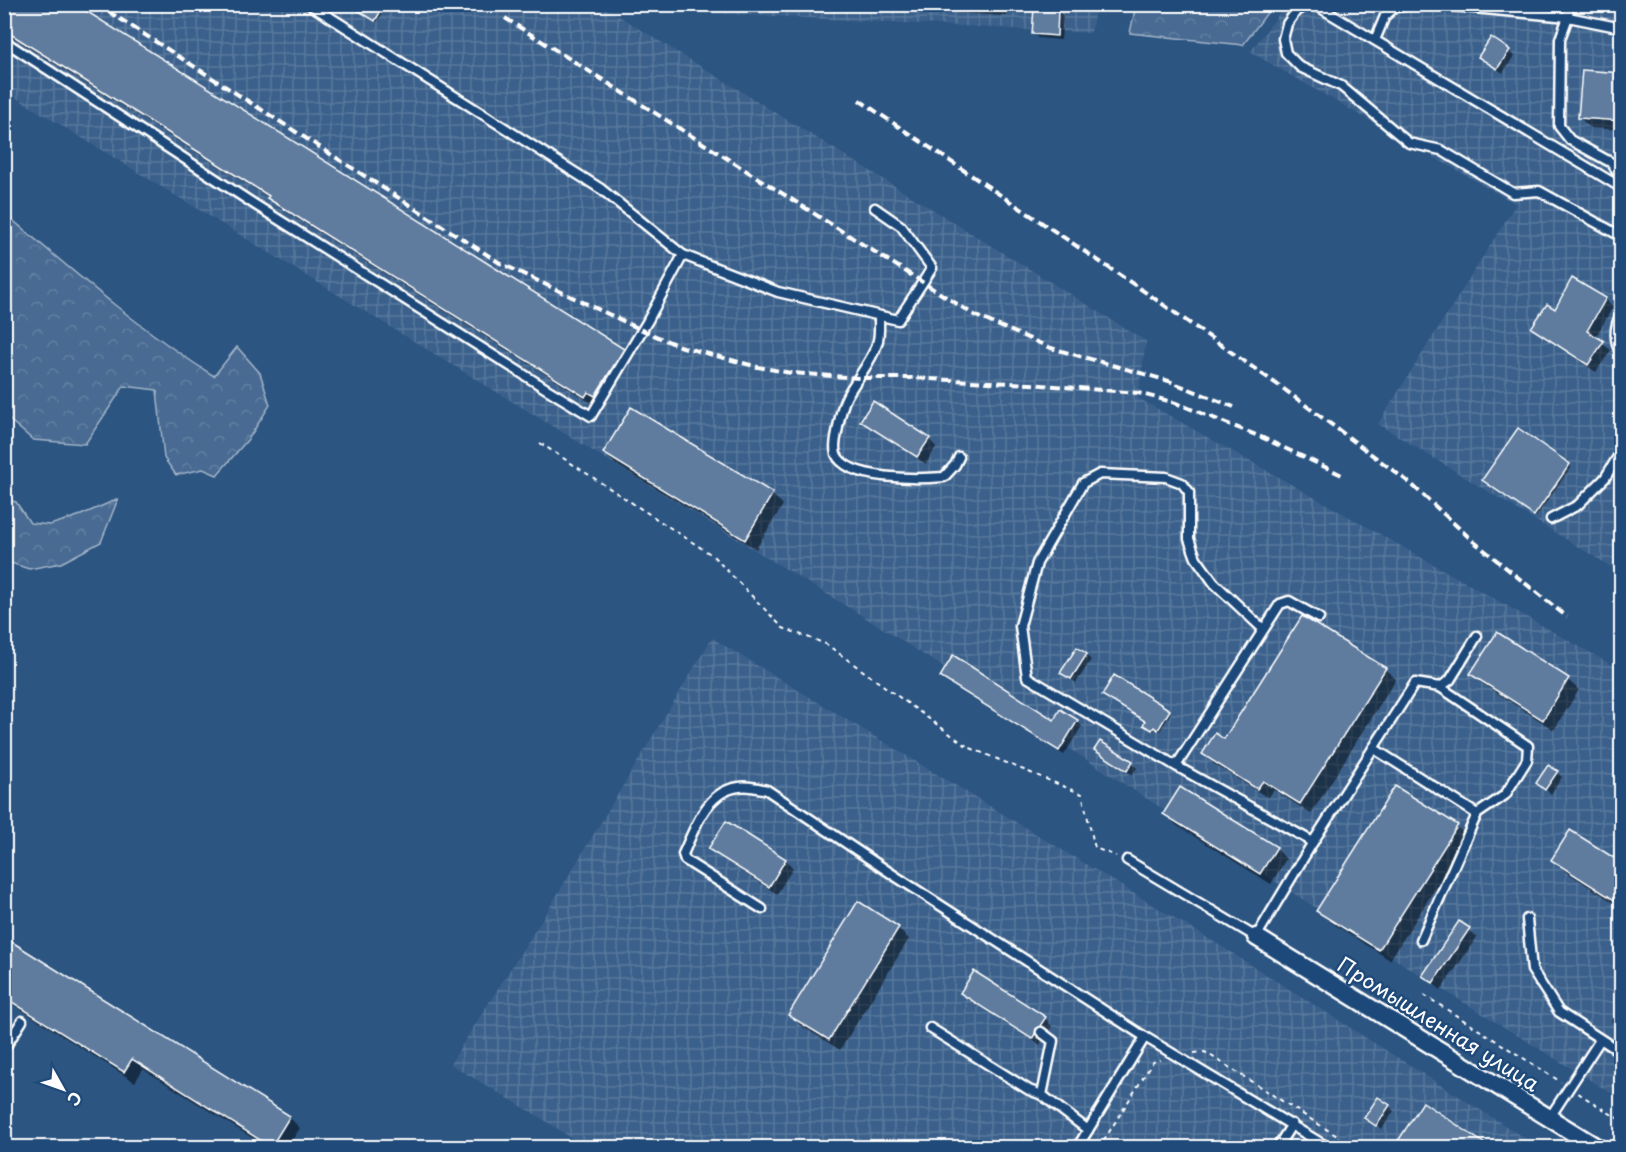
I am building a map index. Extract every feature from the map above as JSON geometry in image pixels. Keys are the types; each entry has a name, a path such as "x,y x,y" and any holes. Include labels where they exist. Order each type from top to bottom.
{"street":[{"name":"Промышленная улица","path":"1256,937 1598,1148"}],"lane":[{"path":"309,4 601,189 683,255 778,292 898,320 932,268 901,226 875,208"},
{"path":"1622,188 1313,4 1297,10 1287,24 1283,39 1286,53 1300,68 1341,86 1409,143 1441,150 1513,193 1539,191 1617,234 1622,233"},
{"path":"1376,40 1385,16 1395,7 1416,4"},
{"path":"1432,4 1568,17 1622,28"},
{"path":"1569,4 1568,17 1560,39 1559,126 1570,140 1612,163 1622,180"},
{"path":"4,41 254,204 591,416 647,322 683,255"},
{"path":"1622,312 1614,333 1622,357"},
{"path":"879,317 877,344 859,378 846,396 840,415 835,444 836,453 840,460 854,471 868,475 926,479 944,477 959,457"},
{"path":"1551,519 1578,505 1605,478 1622,450"},
{"path":"1263,629 1214,583 1196,558 1189,540 1189,492 1182,483 1166,477 1100,474 1083,483 1037,563 1020,626 1027,677 1176,766 1313,842"},
{"path":"1176,766 1280,604 1289,601 1319,618"},
{"path":"1440,687 1450,680 1477,636"},
{"path":"1127,860 1256,937 1313,842 1415,683 1440,687 1528,746 1527,760 1505,795 1477,814 1420,940"},
{"path":"1373,748 1477,814"},
{"path":"762,909 685,860 683,854 702,813 714,798 738,786 767,790 895,876 1145,1036 1329,1148"},
{"path":"1527,919 1532,970 1559,1012 1622,1053"},
{"path":"4,1049 22,1021"},
{"path":"930,1028 1029,1090 1042,1095 1088,1130"},
{"path":"1041,1032 1053,1041 1042,1095"},
{"path":"1077,1148 1145,1036"},
{"path":"1550,1117 1600,1040"},
{"path":"1277,1148 1292,1124"}],"path":[{"path":"540,443 712,555 783,628 826,644 968,747 1082,794 1095,848 1127,860"},
{"path":"1424,995 1622,1121"}],"shaded area":[{"path":"4,5 601,5 1146,341 1138,398 1621,670 1621,1099 1437,986 887,631 5,91"},
{"path":"662,5 1096,5 1091,33 692,12"},
{"path":"1286,5 1621,5 1621,573 1378,424 1516,204 1250,52"},
{"path":"712,638 1224,948 1539,1147 585,1147 450,1064 548,910"}],"green space":[{"path":"1136,4 1273,5 1243,45 1130,33"},
{"path":"5,217 9,217 134,320 214,376 237,347 260,373 270,405 249,438 217,475 203,469 176,475 164,458 157,390 124,386 85,444 33,440 5,416"},
{"path":"4,499 16,502 30,523 50,525 118,499 101,542 61,563 29,569 5,561"}],"building":[{"path":"4,4 75,4 624,349 595,396 588,392 585,397 4,30"},
{"path":"348,4 385,4 375,21"},
{"path":"1034,8 1058,10 1057,36 1032,34"},
{"path":"1491,37 1510,50 1497,69 1478,57"},
{"path":"1582,70 1622,73 1622,121 1578,118"},
{"path":"1572,278 1606,298 1587,331 1604,341 1588,365 1531,328 1547,304 1555,309"},
{"path":"873,401 930,438 917,457 860,421"},
{"path":"631,407 773,493 745,540 603,453"},
{"path":"1518,428 1570,464 1534,516 1482,480"},
{"path":"1302,616 1386,668 1300,804 1263,781 1257,789 1202,754 1215,733 1224,739"},
{"path":"1497,632 1569,678 1543,720 1470,674"},
{"path":"1077,647 1087,654 1071,679 1060,673"},
{"path":"953,655 1054,720 1060,709 1078,720 1059,751 940,677"},
{"path":"1114,675 1170,710 1158,730 1154,727 1152,730 1143,725 1145,721 1102,695"},
{"path":"1100,741 1133,761 1127,771 1094,750"},
{"path":"1548,765 1558,771 1545,790 1536,783"},
{"path":"1395,786 1458,825 1379,950 1316,911"},
{"path":"1180,787 1277,847 1260,874 1163,814"},
{"path":"726,821 786,859 769,887 708,849"},
{"path":"1570,830 1622,863 1622,905 1551,860"},
{"path":"858,901 899,927 829,1040 788,1015"},
{"path":"1459,921 1470,928 1433,983 1422,976"},
{"path":"4,937 290,1116 271,1147 132,1059 124,1072 4,997"},
{"path":"974,971 1046,1017 1036,1029 1032,1039 960,993"},
{"path":"1378,1097 1390,1105 1376,1126 1364,1118"},
{"path":"1423,1102 1491,1148 1402,1148 1396,1144"}],"railway":[{"path":"97,4 500,263 679,346 758,367 791,373 859,378 911,378 1030,384 1138,393 1176,403 1261,437 1342,475"},
{"path":"505,18 976,316 1051,348 1169,381 1234,407"},
{"path":"859,100 1151,296 1281,387 1410,483 1473,541 1567,617"}]}
